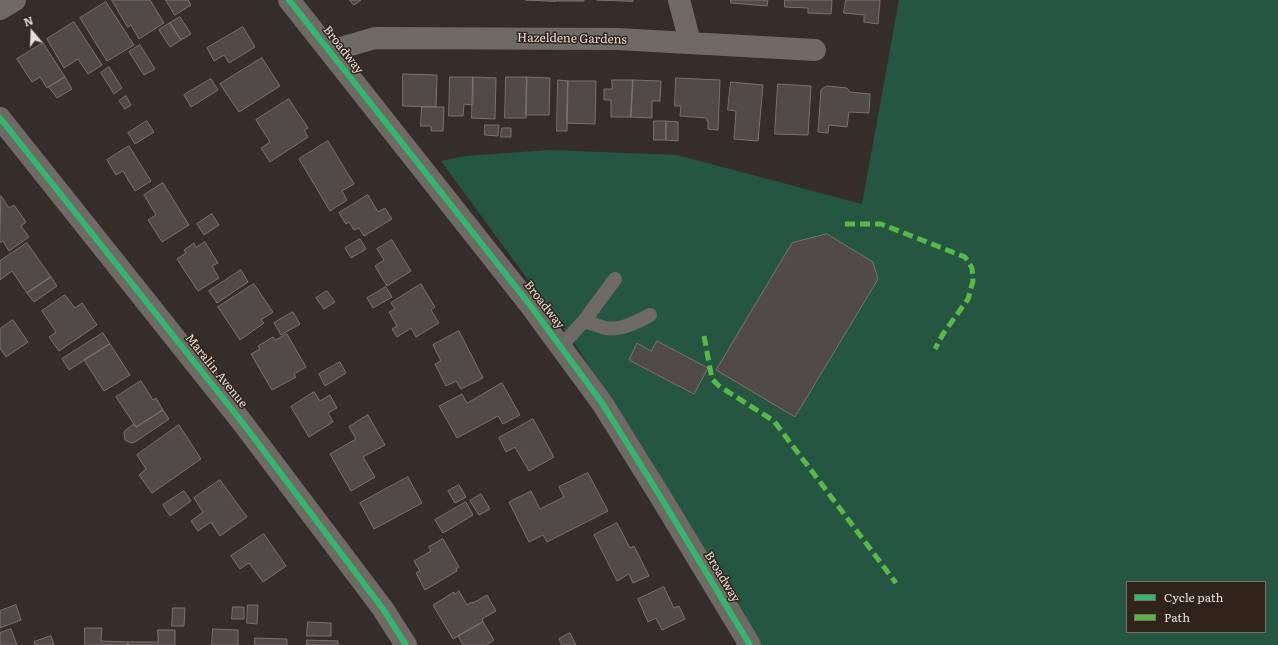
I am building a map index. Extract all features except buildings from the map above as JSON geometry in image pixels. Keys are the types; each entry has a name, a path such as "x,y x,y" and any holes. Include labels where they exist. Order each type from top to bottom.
{"street":[{"path":"0,9 15,0"},
{"name":"Broadway","path":"289,0 561,346 606,410 750,645"},
{"path":"679,0 690,42"},
{"name":"Hazeldene Gardens","path":"330,51 375,38 617,39 816,50"},
{"name":"Maralin Avenue","path":"0,118 242,422 383,609 406,645"}],"lane":[{"path":"561,346 584,320 615,279"},
{"path":"584,320 606,328 634,324 650,316"}],"green space":[{"path":"899,0 1278,0 1278,645 762,645 575,344 441,161 465,156 549,150 677,155 862,204"}],"marked path":[{"path":"845,224 881,224 965,257 972,268 973,281 968,299 943,334 935,349"},
{"path":"704,336 712,379 719,386 774,421 896,583"}],"cycle path":[{"path":"289,0 530,305 602,403 750,645"},
{"path":"0,118 242,422 383,609 406,645"}]}
